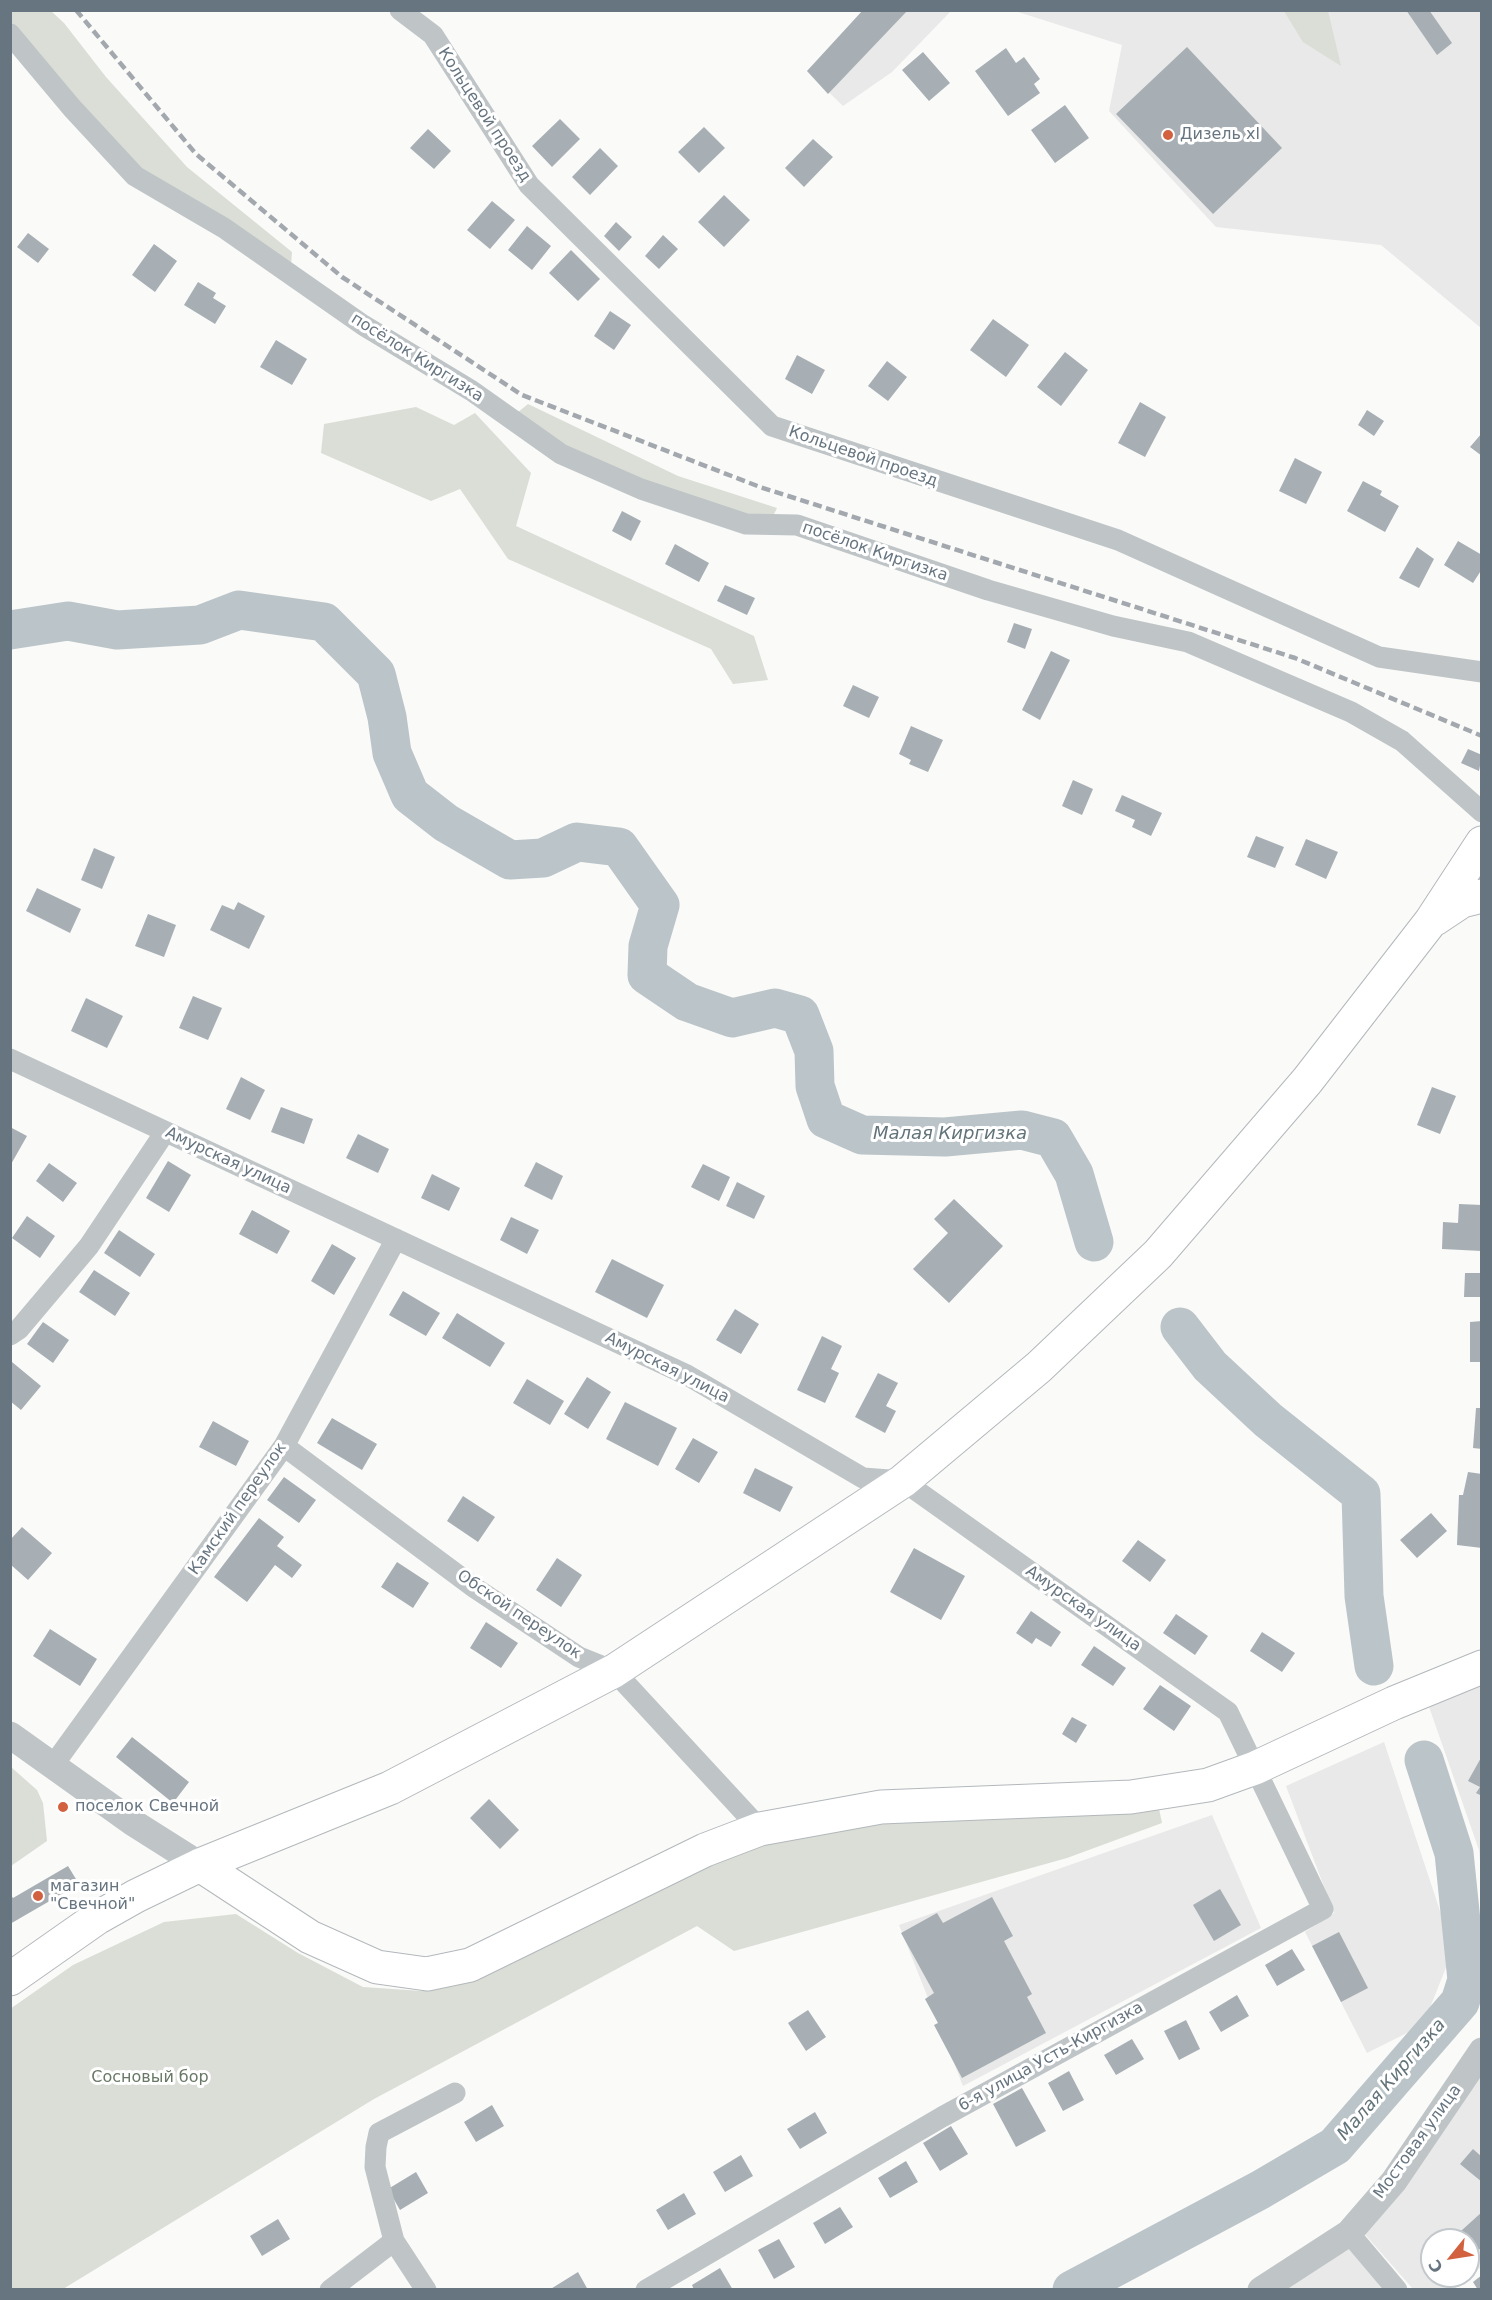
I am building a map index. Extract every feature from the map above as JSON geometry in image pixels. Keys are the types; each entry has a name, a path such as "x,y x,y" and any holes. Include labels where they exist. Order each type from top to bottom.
{"main road":[{"path":"10,1979 97,1918 136,1896 200,1865 390,1788 614,1671 903,1481 1039,1366 1158,1254 1306,1081 1431,921 1482,843"},
{"path":"1431,921 1462,901 1482,896"},
{"path":"200,1865 310,1937 377,1967 428,1974 470,1965 705,1850 760,1829 881,1807 1131,1797 1208,1785 1255,1768 1394,1703 1482,1667"}],"street":[{"name":"Кольцевой проезд","path":"400,10 433,35 529,185 772,426 1118,540 1379,657 1482,672"},
{"name":"посёлок Киргизка","path":"10,34 72,108 135,176 224,228 363,325 472,391 561,454 641,489 746,524 797,525 988,590 1113,626 1188,642 1351,712 1401,741 1482,812"},
{"name":"Амурская улица","path":"10,1059 687,1375 863,1478 903,1481 1228,1712 1255,1768"},
{"path":"10,1335 19,1329 89,1246 165,1132"},
{"name":"Камский переулок","path":"54,1764 284,1446 396,1239"},
{"name":"Обской переулок","path":"284,1446 476,1588 579,1657 614,1671 760,1829"},
{"path":"10,1735 54,1764 132,1822 200,1865"},
{"name":"6-я улица Усть-Киргизка","path":"646,2289 942,2117 1323,1909 1255,1768"},
{"name":"Мостовая улица","path":"1261,2289 1349,2233 1394,2181 1482,2051"},
{"path":"426,2289 394,2241 375,2167 379,2133 455,2093"},
{"path":"1349,2233 1397,2289"},
{"path":"330,2289 394,2241"}],"shaded area":[{"path":"863,11 951,11 892,72 843,106 807,71"},
{"path":"1015,11 1481,11 1481,328 1381,245 1216,227 1109,111 1122,45"},
{"path":"1481,1682 1481,1872 1479,1850 1427,1701"},
{"path":"1384,1742 1453,1950 1423,2025 1367,2053 1305,1932 1334,1913 1286,1786"},
{"path":"1212,1815 1261,1928 963,2086 899,1925"},
{"path":"1481,2071 1481,2267 1480,2228 1420,2228 1420,2288 1455,2288 1413,2289 1362,2231"},
{"path":"1347,2246 1383,2290 1280,2290"}],"green space":[{"path":"10,11 51,11 64,23 106,77 187,167 292,252 291,266 137,168 11,24"},
{"path":"1284,11 1328,11 1341,66 1303,42"},
{"path":"528,404 678,476 777,508 772,518 747,519 564,449 517,413"},
{"path":"416,407 454,425 475,413 531,473 516,526 754,636 768,680 733,684 711,649 508,559 460,489 431,501 321,453 324,424"},
{"path":"11,1767 37,1790 43,1803 47,1841 11,1866"},
{"name":"Сосновый бор","path":"1158,1804 1162,1823 1067,1858 734,1951 697,1926 374,2099 63,2289 11,2289 10,2009 73,1965 164,1922 236,1914 298,1953 363,1987 422,1991 480,1975 711,1859 766,1842 882,1816"}],"building":[{"path":"863,10 908,10 828,94 807,71"},
{"path":"1406,10 1429,10 1452,43 1437,55"},
{"path":"1187,47 1282,148 1213,214 1116,114"},
{"path":"1006,48 1016,63 1024,57 1040,79 1034,84 1040,93 1008,116 975,71"},
{"path":"923,52 950,83 929,101 902,70"},
{"path":"1065,105 1089,138 1055,163 1031,130"},
{"path":"560,119 580,139 552,167 532,146"},
{"path":"704,127 725,148 699,173 678,152"},
{"path":"428,129 451,151 434,169 410,148"},
{"path":"813,139 833,157 804,187 785,168"},
{"path":"600,148 618,166 590,195 572,177"},
{"path":"724,195 750,220 724,247 698,222"},
{"path":"492,201 515,220 490,249 467,230"},
{"path":"616,222 632,237 619,251 604,236"},
{"path":"527,226 551,246 532,270 508,250"},
{"path":"28,233 49,249 38,263 17,247"},
{"path":"663,235 678,249 659,269 645,256"},
{"path":"154,244 177,261 155,292 132,275"},
{"path":"571,250 600,279 578,301 549,273"},
{"path":"198,282 216,293 213,298 226,306 215,324 184,305"},
{"path":"610,311 631,325 614,350 594,336"},
{"path":"993,319 1029,345 1006,377 970,350"},
{"path":"276,340 307,359 292,385 260,367"},
{"path":"1065,352 1088,370 1061,406 1037,387"},
{"path":"797,355 825,370 812,394 785,379"},
{"path":"887,361 907,377 888,401 868,386"},
{"path":"1140,402 1166,417 1145,457 1118,443"},
{"path":"1367,410 1384,421 1374,436 1358,425"},
{"path":"1482,433 1482,456 1470,447"},
{"path":"1295,458 1322,472 1306,504 1279,491"},
{"path":"1363,481 1382,491 1380,495 1399,506 1385,532 1347,511"},
{"path":"622,511 641,521 631,541 612,531"},
{"path":"1458,541 1482,555 1482,569 1473,583 1444,565"},
{"path":"675,544 709,563 699,582 665,564"},
{"path":"1417,547 1434,559 1419,588 1399,578"},
{"path":"725,585 755,598 747,615 717,601"},
{"path":"1014,623 1032,629 1025,649 1007,642"},
{"path":"1051,651 1070,660 1040,720 1022,710"},
{"path":"853,685 879,697 869,718 843,706"},
{"path":"911,726 943,740 928,772 909,764 911,760 899,754"},
{"path":"1468,749 1482,755 1479,771 1461,763"},
{"path":"1073,780 1093,789 1082,815 1062,806"},
{"path":"1122,795 1162,813 1151,836 1132,827 1135,820 1115,811"},
{"path":"1256,836 1284,847 1275,868 1247,857"},
{"path":"1306,839 1338,852 1326,879 1295,865"},
{"path":"94,848 115,857 102,889 81,880"},
{"path":"37,888 81,909 70,933 26,911"},
{"path":"238,902 265,916 249,949 210,930 222,905 234,910"},
{"path":"148,914 176,925 164,957 135,946"},
{"path":"193,996 222,1008 208,1040 179,1028"},
{"path":"86,998 123,1016 107,1048 71,1031"},
{"path":"241,1077 265,1090 250,1120 226,1109"},
{"path":"1432,1087 1456,1096 1440,1134 1417,1125"},
{"path":"281,1107 313,1119 304,1144 271,1132"},
{"path":"10,1127 27,1136 10,1166"},
{"path":"358,1134 389,1149 378,1173 346,1158"},
{"path":"168,1161 191,1175 169,1212 146,1198"},
{"path":"536,1162 563,1176 552,1200 524,1186"},
{"path":"49,1163 77,1183 63,1202 36,1181"},
{"path":"703,1164 730,1177 719,1201 691,1187"},
{"path":"432,1174 460,1188 449,1211 421,1198"},
{"path":"737,1182 765,1196 754,1219 726,1206"},
{"path":"954,1199 1003,1246 949,1303 913,1269 948,1233 934,1219"},
{"path":"1459,1204 1482,1205 1482,1251 1442,1249 1443,1222 1458,1223"},
{"path":"252,1210 290,1231 277,1254 239,1234"},
{"path":"27,1216 55,1236 40,1258 12,1238"},
{"path":"511,1217 539,1230 527,1254 500,1240"},
{"path":"119,1230 155,1254 140,1277 104,1253"},
{"path":"332,1244 356,1258 334,1295 311,1281"},
{"path":"612,1259 664,1285 647,1318 595,1292"},
{"path":"94,1270 130,1293 115,1316 79,1292"},
{"path":"1465,1273 1482,1273 1482,1297 1464,1297"},
{"path":"403,1291 440,1313 426,1336 389,1315"},
{"path":"735,1309 759,1324 741,1354 716,1340"},
{"path":"457,1313 505,1343 490,1367 442,1338"},
{"path":"1482,1321 1482,1362 1470,1362 1470,1322"},
{"path":"43,1322 69,1340 53,1363 27,1344"},
{"path":"822,1336 842,1346 831,1369 839,1373 825,1403 797,1390"},
{"path":"12,1362 41,1386 21,1410 10,1401"},
{"path":"878,1373 898,1383 886,1406 896,1411 885,1433 855,1417"},
{"path":"587,1377 611,1392 588,1429 564,1414"},
{"path":"527,1379 564,1401 550,1425 513,1403"},
{"path":"625,1402 677,1428 658,1466 606,1439"},
{"path":"1476,1408 1482,1408 1482,1449 1473,1448"},
{"path":"332,1418 377,1444 362,1470 317,1443"},
{"path":"213,1421 249,1441 236,1466 199,1447"},
{"path":"693,1438 718,1452 699,1483 675,1469"},
{"path":"755,1468 793,1487 780,1512 743,1493"},
{"path":"1468,1472 1482,1474 1482,1548 1457,1545 1459,1495 1463,1495"},
{"path":"284,1477 316,1500 299,1523 267,1500"},
{"path":"463,1496 495,1517 478,1542 447,1521"},
{"path":"1431,1513 1447,1531 1417,1558 1400,1540"},
{"path":"259,1518 284,1537 277,1546 302,1565 292,1578 275,1565 247,1602 214,1577"},
{"path":"22,1527 52,1553 28,1580 10,1564 10,1540"},
{"path":"1138,1540 1166,1560 1150,1582 1122,1561"},
{"path":"914,1548 965,1576 941,1620 890,1592"},
{"path":"557,1558 582,1575 561,1607 536,1590"},
{"path":"397,1562 429,1583 413,1608 381,1587"},
{"path":"1031,1611 1061,1632 1051,1647 1036,1638 1032,1644 1016,1633"},
{"path":"1176,1614 1208,1636 1195,1655 1163,1633"},
{"path":"486,1622 518,1643 501,1668 470,1648"},
{"path":"50,1629 97,1659 80,1686 33,1656"},
{"path":"1262,1632 1295,1653 1282,1672 1250,1651"},
{"path":"1094,1646 1126,1668 1113,1686 1081,1665"},
{"path":"1160,1685 1191,1706 1174,1731 1143,1709"},
{"path":"1072,1717 1087,1725 1076,1743 1062,1734"},
{"path":"132,1737 189,1782 173,1803 116,1757"},
{"path":"1482,1756 1482,1796 1476,1793 1480,1787 1468,1781"},
{"path":"489,1799 519,1830 500,1849 470,1818"},
{"name":"магазин \"Свечной\"","path":"68,1866 79,1884 10,1924 10,1894 13,1898"},
{"path":"1220,1889 1241,1925 1214,1941 1193,1905"},
{"path":"992,1897 1013,1936 1004,1941 1032,1994 1027,1997 1046,2033 962,2078 934,2025 938,2023 925,1999 934,1993 901,1933 937,1913 943,1923"},
{"path":"1339,1932 1368,1988 1341,2002 1312,1946"},
{"path":"1292,1949 1305,1970 1277,1986 1265,1965"},
{"path":"1237,1995 1249,2016 1221,2032 1209,2012"},
{"path":"808,2010 826,2037 806,2051 788,2023"},
{"path":"1186,2020 1200,2049 1179,2060 1164,2031"},
{"path":"1132,2039 1144,2059 1116,2075 1104,2055"},
{"path":"1069,2071 1084,2100 1063,2111 1048,2083"},
{"path":"1022,2088 1046,2131 1016,2147 993,2104"},
{"path":"492,2105 504,2126 476,2142 464,2122"},
{"path":"815,2112 827,2133 800,2149 787,2129"},
{"path":"951,2126 968,2154 940,2171 923,2143"},
{"path":"1473,2149 1482,2157 1482,2182 1460,2164"},
{"path":"741,2155 753,2176 725,2192 713,2172"},
{"path":"906,2161 918,2182 890,2198 878,2178"},
{"path":"416,2172 428,2193 400,2210 388,2189"},
{"path":"684,2193 696,2214 668,2230 656,2210"},
{"path":"840,2207 853,2227 825,2244 813,2223"},
{"path":"1482,2212 1482,2248 1480,2249 1480,2228 1464,2228"},
{"path":"278,2219 290,2239 262,2256 250,2236"},
{"path":"779,2239 795,2267 774,2279 758,2250"},
{"path":"720,2268 733,2290 694,2290 692,2285"},
{"path":"578,2272 588,2290 549,2290"},
{"path":"1482,2275 1482,2290 1478,2290 1477,2288 1480,2288"}],"waterway":[{"name":"Малая Киргизка","path":"10,630 68,621 117,630 200,625 239,610 324,622 376,674 387,717 392,753 410,795 446,823 510,860 543,858 577,842 619,847 660,905 648,946 647,975 687,1002 732,1018 775,1008 800,1015 814,1051 815,1086 826,1119 862,1135 945,1137 1022,1130 1053,1138 1074,1174 1094,1242"},
{"name":"Малая Киргизка","path":"1180,1327 1210,1366 1268,1420 1361,1494 1364,1596 1374,1666"},
{"name":"Малая Киргизка","path":"1072,2290 1260,2190 1335,2146 1460,2002 1467,1980 1454,1853 1424,1760"}],"railway":[{"path":"76,10 196,154 342,277 522,395 760,487 1295,658 1482,736"}],"place":[{"name":"Дизель xl","path":"1168,135"},
{"name":"поселок Свечной","path":"63,1807"},
{"name":"магазин \"Свечной\"","path":"38,1896"}]}
